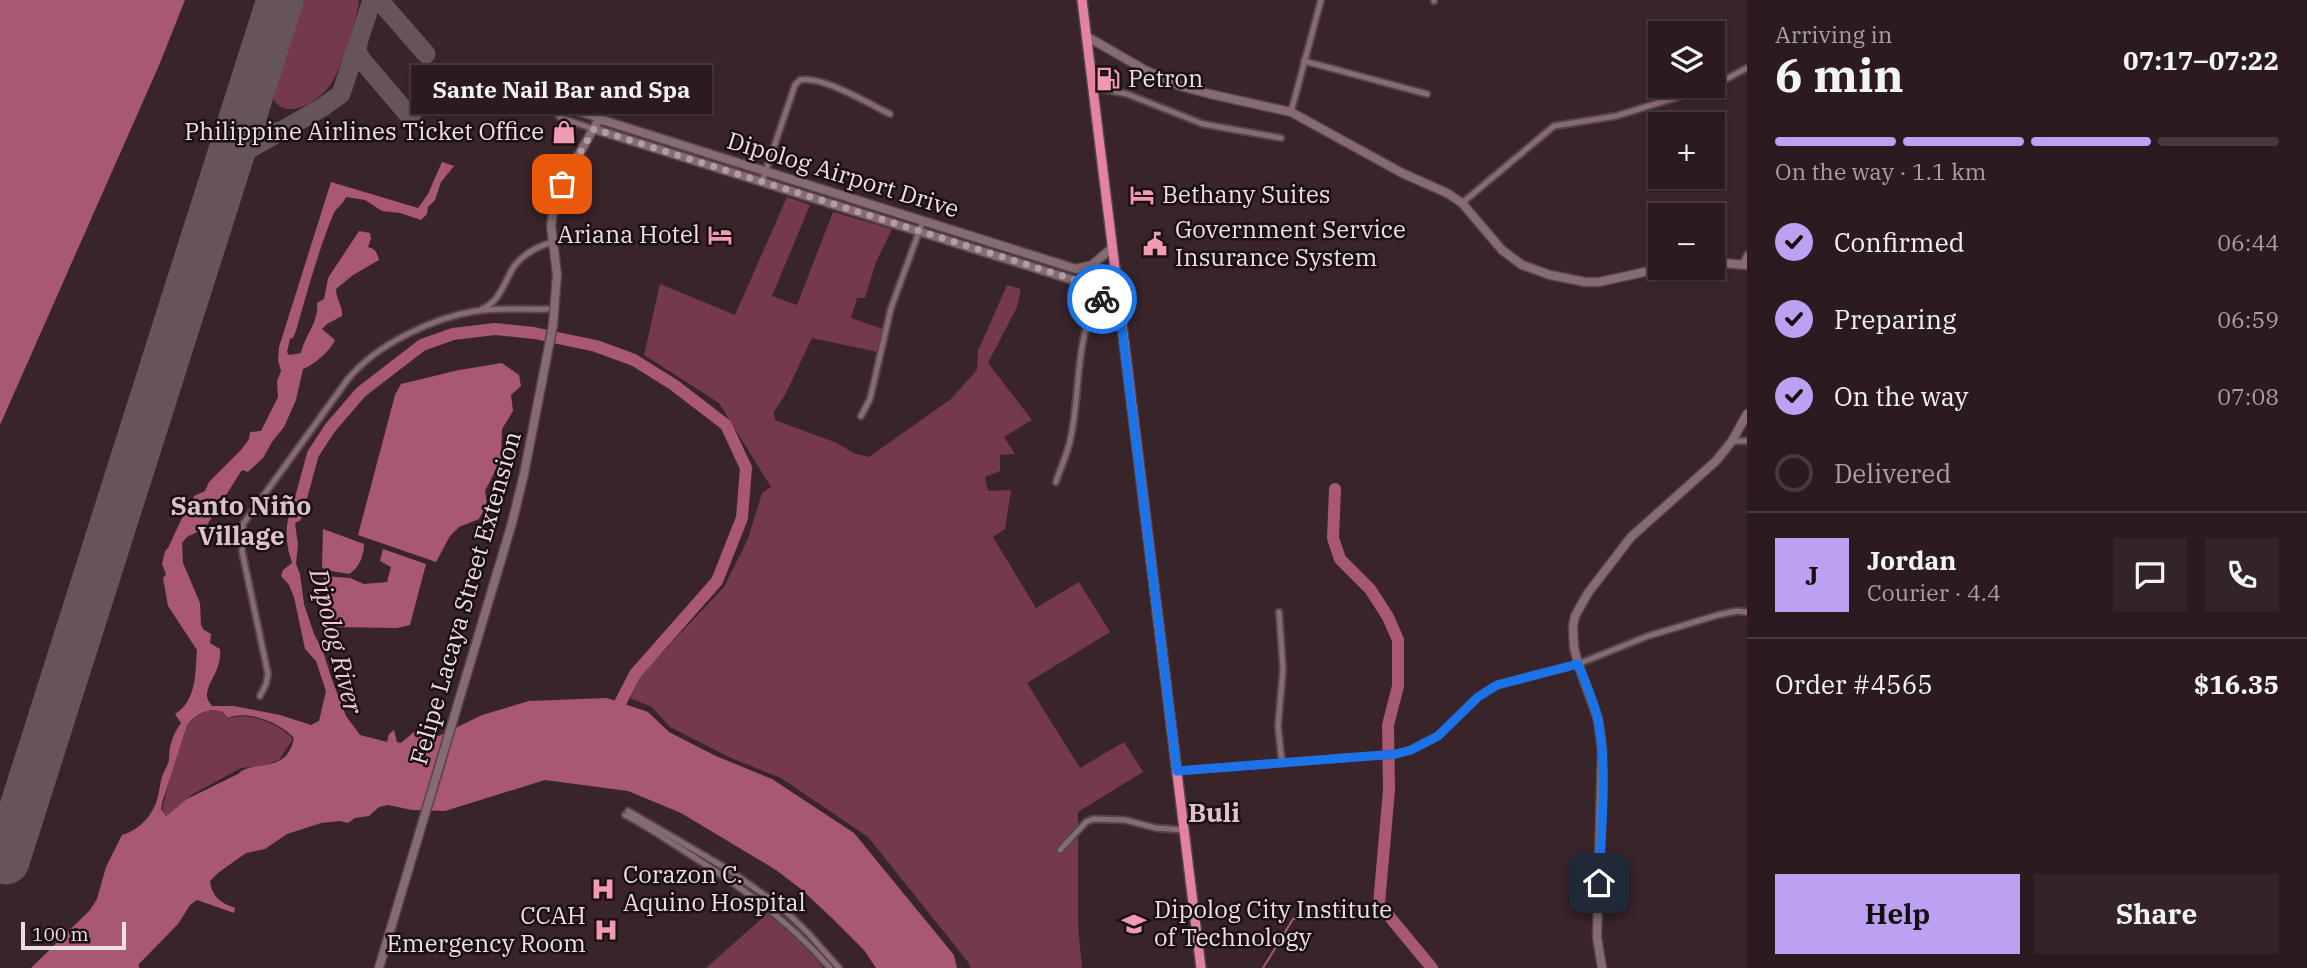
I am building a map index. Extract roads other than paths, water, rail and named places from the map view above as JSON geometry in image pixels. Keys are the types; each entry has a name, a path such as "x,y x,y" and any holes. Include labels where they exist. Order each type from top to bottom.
{"highway":[{"path":"1082,0 1201,968"}],"main road":[{"path":"1086,36 1180,86 1291,112 1402,173 1447,193 1462,203 1502,250 1522,265 1571,281 1599,282 1648,271"},
{"name":"Dipolog Airport Drive","path":"599,119 1076,269"},
{"name":"Felipe Lacaya Street Extension","path":"379,968 512,523 524,474 553,325 556,274 552,216 557,194 599,119"},
{"name":"Dipolog Airport Drive","path":"594,129 1073,279 1099,296 1121,320"},
{"path":"1073,279 1076,269 1092,265 1112,248"},
{"path":"1725,262 1746,261"},
{"path":"1602,968 1597,937 1602,750 1598,719 1578,664 1573,626 1579,607 1588,593 1631,537 1708,470 1732,441 1747,414"}],"street":[{"path":"1291,112 1321,0"},
{"path":"1304,61 1427,94"},
{"path":"1725,80 1747,68"},
{"path":"762,182 795,85 800,80 813,80 834,87 890,114"},
{"path":"1093,88 1123,93 1176,115 1212,126 1281,138"},
{"path":"1462,203 1554,126 1616,116 1674,98"},
{"path":"594,129 561,118 555,111 564,108 599,119"},
{"path":"861,416 870,399 891,308 923,220"},
{"path":"260,696 268,674 242,551 243,524 358,366 377,351 421,328 491,305 514,267 525,255 553,242"},
{"path":"1056,482 1070,442 1086,328 1099,296"},
{"path":"478,310 547,309"},
{"path":"1732,441 1747,441"},
{"path":"1279,612 1283,669 1278,726 1282,763"},
{"path":"1177,771 1385,756 1411,750 1438,736 1478,697 1497,685 1578,664 1648,636 1731,612 1747,612"},
{"path":"830,968 775,912 722,874 627,813 729,870 779,906 839,968"},
{"path":"1060,850 1089,820 1125,820 1156,828 1184,830"}],"waterway":[{"name":"Dipolog River","path":"296,516 313,454 330,428 361,392 422,345 453,334 495,329 534,333 596,346 634,360 674,385 726,425 746,468 742,518 717,581 635,674 613,717"},
{"path":"1335,489 1333,538 1340,559 1370,589 1388,617 1398,640 1398,686 1388,725 1389,790 1379,904 1432,968"},
{"path":"1263,968 1293,919 1379,904"}],"place":[{"name":"Petron","path":"1108,79"},
{"name":"Philippine Airlines Ticket Office","path":"564,132"},
{"name":"Sante Nail Bar and Spa","path":"562,184"},
{"name":"Bethany Suites","path":"1142,195"},
{"name":"Ariana Hotel","path":"720,235"},
{"name":"Government Service Insurance System","path":"1155,244"},
{"name":"Corazon C. Aquino Hospital","path":"603,889"},
{"name":"Dipolog City Institute of Technology","path":"1134,924"},
{"name":"CCAH Emergency Room","path":"606,930"}],"district":[{"name":"Santo Niño Village","path":"241,521"},
{"name":"Buli","path":"1214,813"}]}
